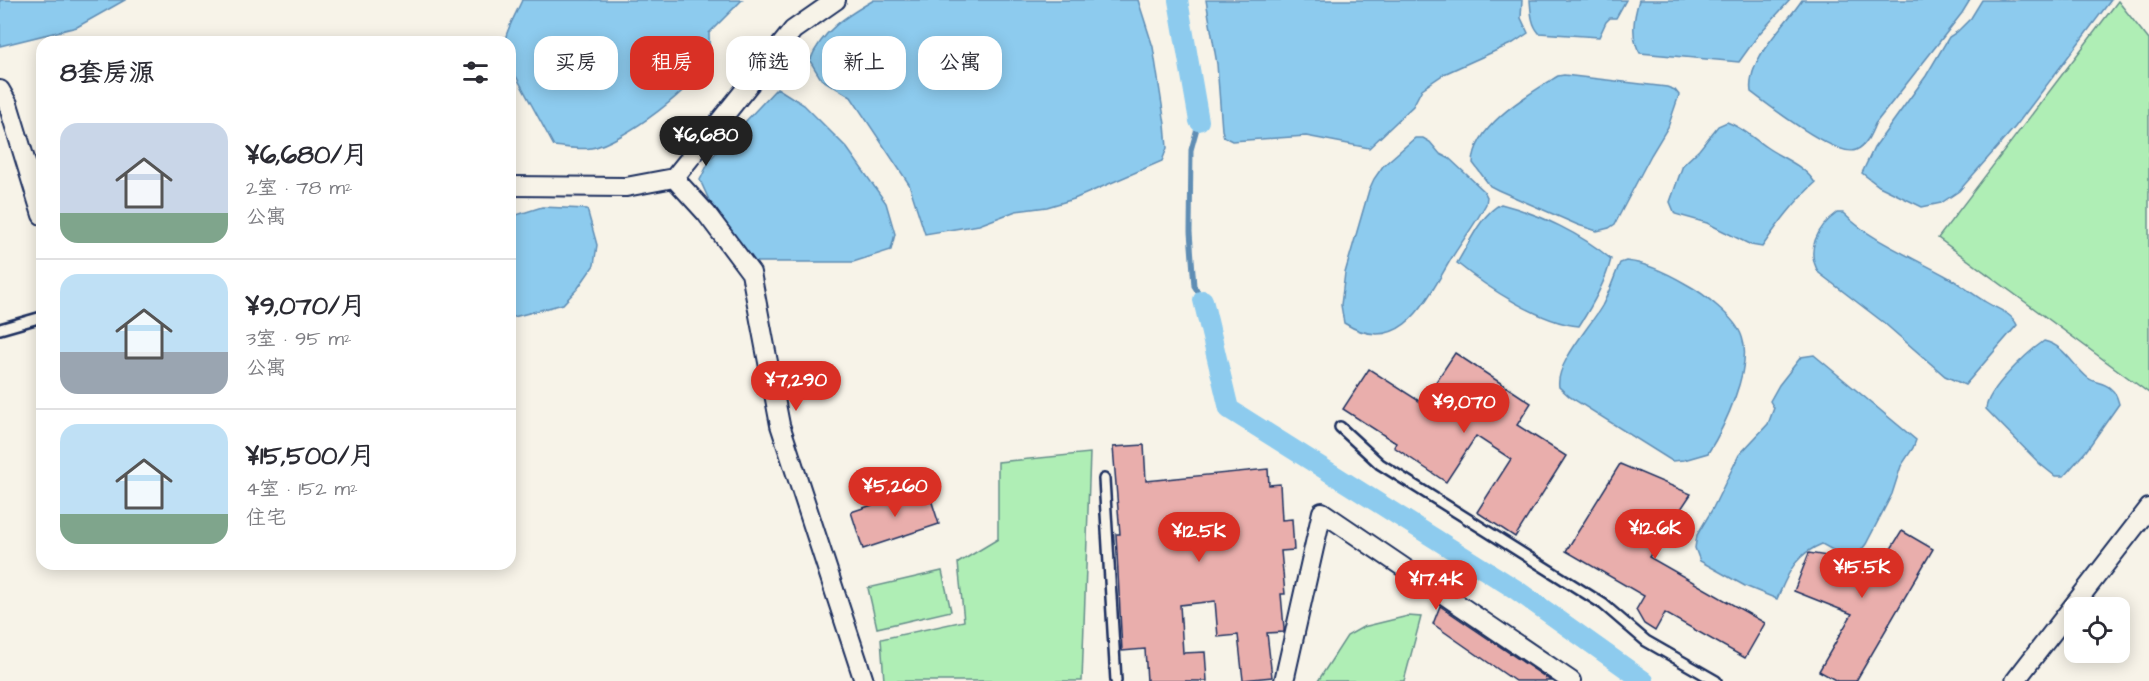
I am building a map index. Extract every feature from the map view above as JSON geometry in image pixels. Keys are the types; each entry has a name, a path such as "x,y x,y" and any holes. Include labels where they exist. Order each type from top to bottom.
{"street":[{"path":"516,186 626,187 674,178 793,30 836,0"},
{"path":"0,90 8,104 36,195"},
{"path":"674,178 706,213 751,273 780,425 864,681"},
{"path":"2015,681 2149,508"},
{"path":"1284,681 1322,512 1571,681"}],"lane":[{"path":"0,329 36,319"},
{"path":"1340,426 1380,464 1603,604 1646,641 1716,681"},
{"path":"1104,479 1116,681"}],"green space":[{"path":"2118,1 2149,40 2149,393 1938,238"},
{"path":"1090,453 1082,681 884,681 881,639 964,621 958,563 998,539 998,462"},
{"path":"942,571 951,611 877,628 868,588"},
{"path":"1408,616 1421,617 1404,681 1318,681 1347,636 1363,627"}],"water":[{"path":"0,0 125,0 77,27 0,46"},
{"path":"522,0 742,0 709,33 709,36 630,36 630,90 683,90 639,125 621,136 591,148 554,146 516,76 516,36 506,36"},
{"path":"874,0 1138,0 1153,47 1165,124 1167,148 1162,161 1074,199 1047,207 1016,211 979,225 925,234 909,184 851,97 839,90 906,90 906,36 825,36 845,18"},
{"path":"1206,0 1522,0 1521,18 1528,33 1513,43 1444,74 1422,89 1413,106 1369,148 1306,136 1232,141 1224,137 1222,130 1217,64"},
{"path":"1530,0 1626,0 1616,18 1610,18 1606,22 1599,37 1539,33 1533,22"},
{"path":"1639,0 1790,0 1759,34 1739,62 1640,53 1634,34 1634,20"},
{"path":"1802,0 1970,0 1875,124 1865,143 1856,150 1847,150 1819,139 1751,92 1751,80 1761,55"},
{"path":"1982,0 2111,0 2015,127 1959,191 1941,203 1922,207 1879,186 1862,173 1874,148 1926,76 1949,37 1971,18"},
{"path":"822,40 822,80 810,61"},
{"path":"1558,76 1667,87 1675,90 1679,95 1668,127 1615,224 1609,228 1597,231 1578,225 1498,190 1490,186 1473,163 1476,149 1483,136 1505,112"},
{"path":"775,90 780,90 804,105 847,148 886,203 895,234 891,250 853,262 753,262 729,244 700,180 711,158"},
{"path":"1727,122 1805,171 1815,183 1793,206 1762,247 1751,245 1707,223 1675,214 1670,202 1683,165 1699,150 1718,126"},
{"path":"1415,138 1423,138 1430,142 1440,154 1450,159 1484,191 1487,197 1486,204 1432,291 1410,319 1397,329 1381,334 1364,332 1344,323 1341,305 1345,273 1374,179 1383,166"},
{"path":"1501,204 1530,213 1559,226 1587,241 1611,259 1598,294 1579,326 1548,319 1532,311 1498,293 1457,263 1481,222"},
{"path":"542,207 587,209 597,245 594,265 563,304 516,316 516,215"},
{"path":"1837,213 1843,213 1879,240 1951,279 2007,314 2017,325 1965,385 1945,376 1883,322 1819,273 1813,256 1815,240 1824,225"},
{"path":"1626,261 1658,270 1693,288 1726,314 1742,337 1744,364 1740,380 1722,429 1708,453 1672,461 1570,397 1559,387 1562,368 1574,346 1602,306 1620,263"},
{"path":"2044,341 2063,351 2088,378 2110,388 2119,404 2086,451 2064,476 2055,476 2040,464 1986,409 1993,392 2001,382 2019,362"},
{"path":"1814,355 1916,440 1901,466 1892,494 1866,544 1856,557 1840,554 1822,544 1812,548 1793,566 1777,599 1745,586 1700,561 1695,548 1697,535 1739,455 1768,424 1774,408 1770,401 1779,385 1801,357"}],"building":[{"path":"1455,353 1531,403 1517,425 1566,456 1515,537 1477,512 1511,459 1476,436 1446,482 1394,447 1396,443 1343,409 1369,369 1422,403"},
{"path":"1144,445 1146,481 1268,469 1269,485 1280,484 1282,520 1292,519 1294,550 1281,551 1285,594 1281,594 1284,632 1267,633 1272,677 1243,680 1238,635 1218,637 1215,601 1180,605 1183,653 1205,652 1207,681 1147,681 1145,649 1122,651 1116,534 1120,534 1113,447"},
{"path":"1620,464 1691,494 1649,557 1765,623 1745,658 1665,613 1655,631 1644,624 1636,610 1644,596 1566,551"},
{"path":"927,487 939,524 863,549 851,512"},
{"path":"1902,531 1933,549 1856,681 1837,681 1819,671 1852,614 1794,591 1809,553 1881,565"},
{"path":"1440,606 1551,681 1515,681 1433,624"}],"waterway":[{"path":"1178,0 1199,121"},
{"path":"1199,121 1191,150 1190,232 1194,286 1203,300"},
{"path":"1203,300 1229,409 1515,589 1644,681"}]}
